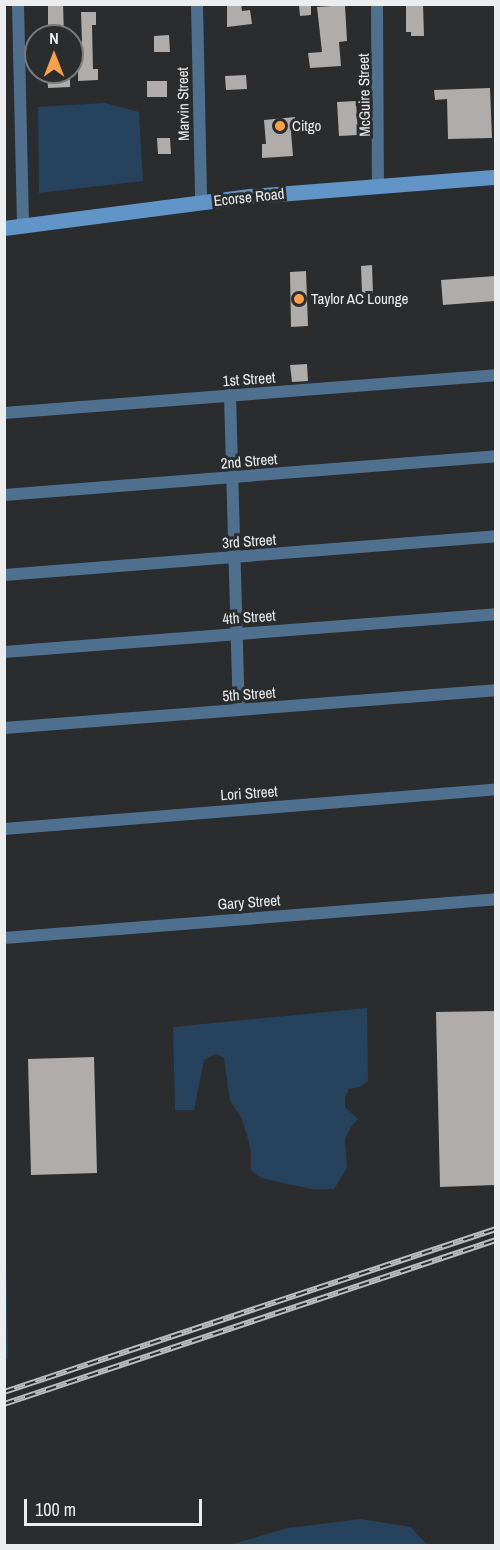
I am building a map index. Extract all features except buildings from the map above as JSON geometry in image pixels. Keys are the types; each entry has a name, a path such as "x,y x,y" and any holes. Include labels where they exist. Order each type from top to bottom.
{"main road":[{"name":"Ecorse Road","path":"4,228 201,202 378,185 495,177"}],"street":[{"path":"18,4 23,225"},
{"name":"Marvin Street","path":"196,4 201,202"},
{"name":"McGuire Street","path":"377,4 378,185"},
{"name":"1st Street","path":"4,413 495,375"},
{"path":"230,395 239,710"},
{"name":"2nd Street","path":"4,495 495,456"},
{"name":"3rd Street","path":"4,575 495,536"},
{"name":"4th Street","path":"4,652 495,614"},
{"name":"5th Street","path":"4,728 495,690"},
{"name":"Lori Street","path":"4,829 495,789"},
{"name":"Gary Street","path":"4,938 495,899"}],"shaded area":[{"path":"105,103 139,112 143,181 39,193 38,107"},
{"path":"367,1008 368,1081 360,1087 349,1089 345,1097 345,1107 358,1119 345,1139 347,1168 334,1189 311,1189 261,1178 251,1170 251,1152 247,1135 241,1117 230,1101 224,1058 216,1054 204,1060 194,1110 175,1110 173,1027"},
{"path":"5,1208 8,1358 4,1359"},
{"path":"360,1519 411,1527 427,1545 229,1545 288,1528"}],"railway":[{"path":"4,1392 496,1229"},
{"path":"4,1404 496,1240"}],"place":[{"name":"Citgo","path":"280,126"},
{"name":"Taylor AC Lounge","path":"299,299"}]}
